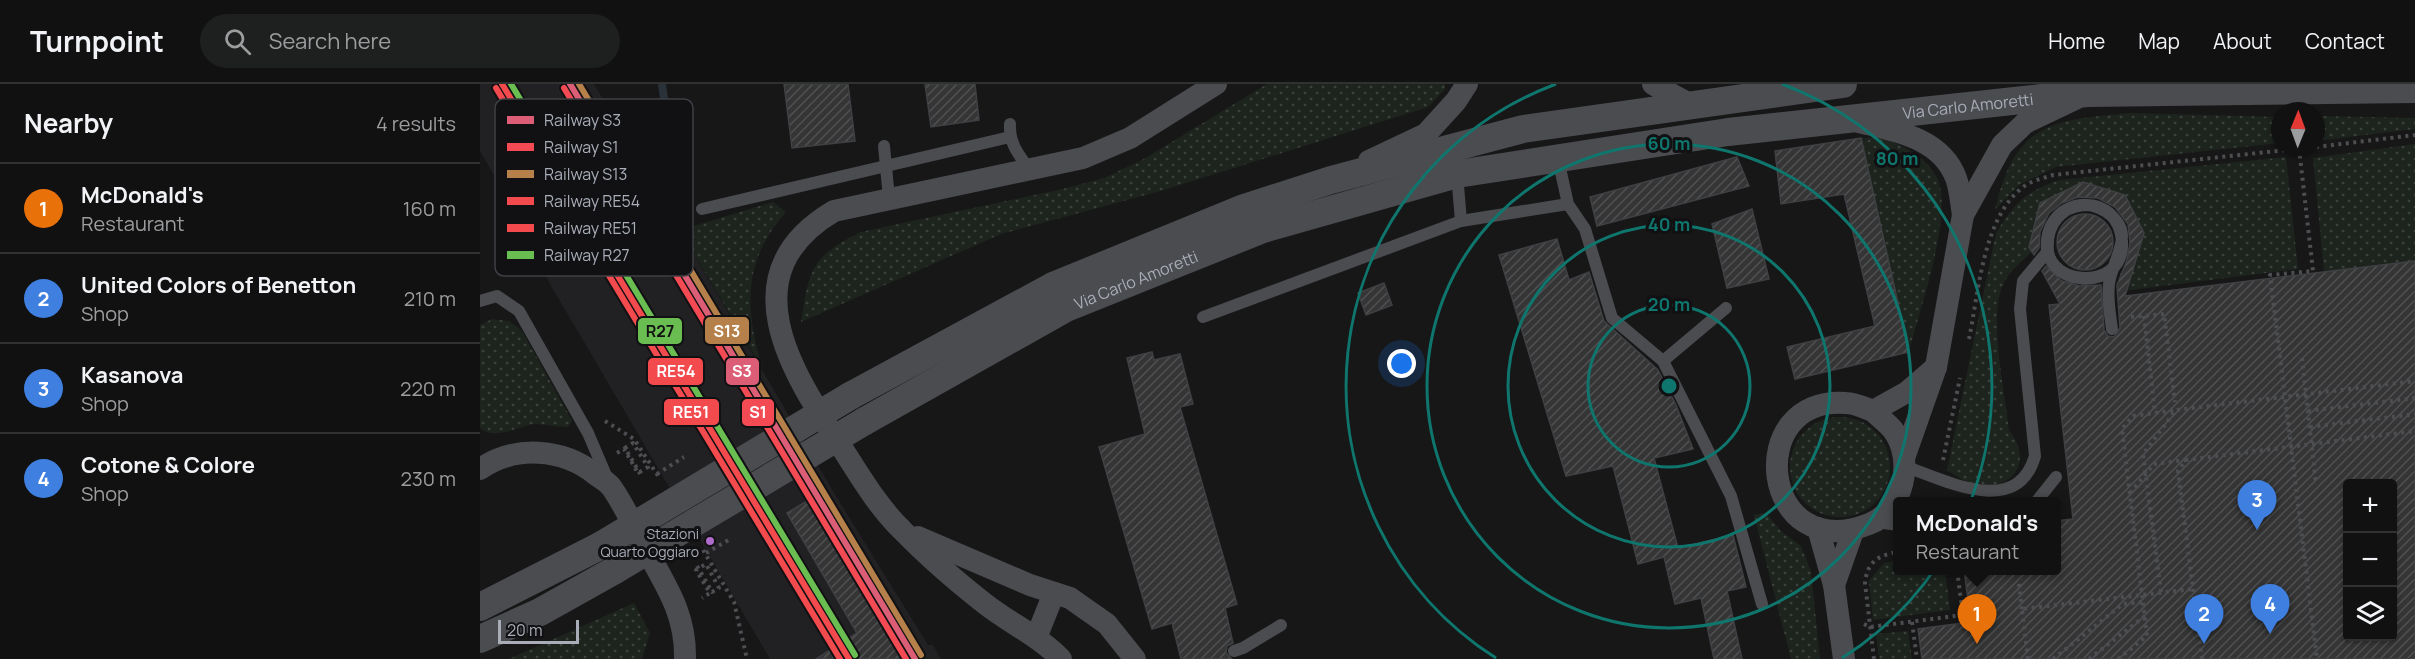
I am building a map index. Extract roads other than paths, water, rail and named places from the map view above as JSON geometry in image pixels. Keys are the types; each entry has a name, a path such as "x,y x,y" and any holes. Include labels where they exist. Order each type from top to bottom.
{"street":[{"path":"1061,659 1036,638 984,604 901,529 874,496 818,413 790,362 777,317 776,282 791,249 812,224 834,211 1083,158 1110,148 1216,84"},
{"name":"Via Carlo Amoretti","path":"1331,180 1426,134 1456,101 1467,84"},
{"path":"1653,84 1691,105"},
{"name":"Via Carlo Amoretti","path":"480,639 540,612 607,558 850,396 1053,286 1244,208 1331,180 1523,129 1691,105 1775,89 1843,84"},
{"name":"Via Carlo Amoretti","path":"480,607 607,558 865,421 1066,308 1263,229 1458,174 1728,132 2087,93 2415,88"},
{"path":"1896,497 1903,482 1904,462 1936,368 1963,215 2002,145 2025,123 2087,93"},
{"path":"1851,120 1912,135 1938,151 1956,177 1963,215"},
{"path":"1873,411 1907,393 1936,368"},
{"path":"1893,505 1886,523 1853,531 1835,532 1818,528 1795,514 1780,492 1775,466 1781,440 1797,418 1821,405 1847,403 1873,411 1894,431 1904,462"},
{"path":"480,469 493,460 529,453 552,452 578,461 611,487 675,602 686,634 685,659"},
{"path":"1818,528 1834,585 1844,659"},
{"path":"901,529 1070,598 1107,624 1135,659"},
{"path":"1834,585 1853,531"},
{"path":"1036,638 1054,593"}],"lane":[{"path":"702,210 888,166 1010,130 1017,153 1029,169"},
{"path":"884,146 888,166 889,198"},
{"path":"1557,157 1568,204 1586,229 1612,318 1663,361 1731,496 1762,604"},
{"path":"1458,174 1461,221"},
{"path":"1203,317 1461,221 1568,204"},
{"path":"1904,462 1974,491 1993,492 2006,488 2020,481 2030,472 2035,456 2020,309 2023,281 2048,240 2056,218 2076,207 2099,207 2113,218 2122,239 2108,292 2112,329"},
{"path":"2048,240 2060,271 2070,277 2082,280 2094,279 2117,262"},
{"path":"480,301 497,296 519,310 588,433 611,487"},
{"path":"1663,361 1726,308"},
{"path":"2039,497 2056,477"},
{"path":"1234,651 1243,648 1281,624"}],"waterway":[{"path":"662,84 664,99"}],"rail line":[{"name":"RE54","path":"502,84 511,99"},
{"name":"R27","path":"511,84 520,99"},
{"name":"S3","path":"570,84 579,99"},
{"name":"S13","path":"579,84 588,99"},
{"name":"RE51","path":"496,88 503,99"},
{"name":"S1","path":"564,88 571,99"},
{"name":"S13","path":"693,274 921,655"},
{"name":"RE51","path":"609,276 840,659"},
{"name":"RE54","path":"618,276 849,659"},
{"name":"R27","path":"627,276 855,655"},
{"name":"S1","path":"677,276 906,659"},
{"name":"S3","path":"685,276 915,659"}],"place":[{"name":"Kasanova","path":"2257,530"},
{"name":"Stazioni Quarto Oggiaro","path":"710,541"},
{"name":"Cotone & Colore","path":"2270,634"},
{"name":"McDonald's","path":"1977,644"},
{"name":"United Colors of Benetton","path":"2204,644"}]}
